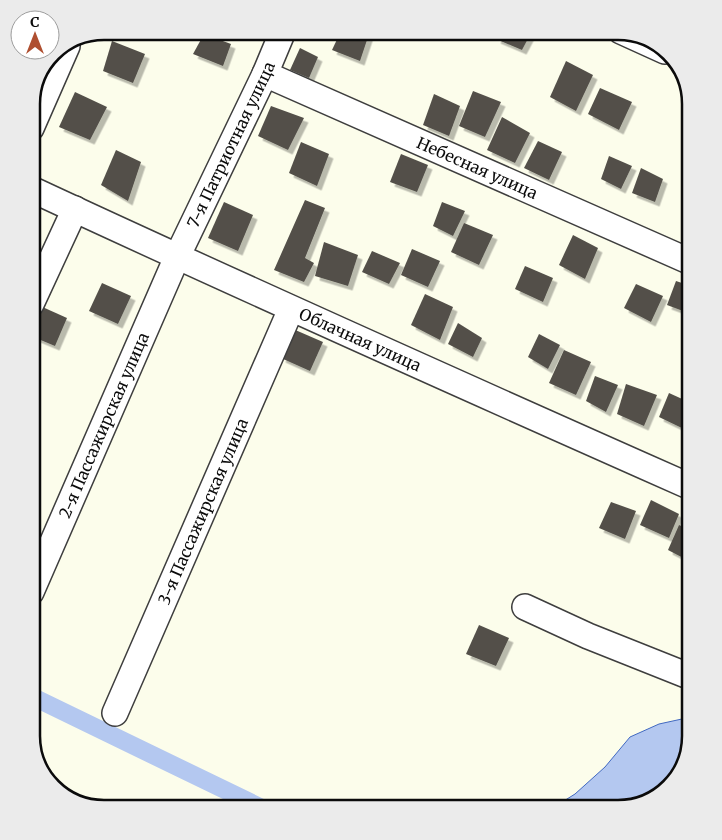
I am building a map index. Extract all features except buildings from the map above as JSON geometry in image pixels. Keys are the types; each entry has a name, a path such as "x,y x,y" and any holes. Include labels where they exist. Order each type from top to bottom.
{"street":[{"name":"7-я Патриотная улица","path":"177,257 265,74 279,40"},
{"path":"40,107 62,56"},
{"name":"Небесная улица","path":"265,74 682,258"},
{"name":"Облачная улица","path":"40,193 291,309 682,483"},
{"path":"40,285 75,209"},
{"name":"2-я Пассажирская улица","path":"40,571 177,257"},
{"name":"3-я Пассажирская улица","path":"115,713 291,309"},
{"path":"525,607 588,636 682,673"}],"water":[{"path":"682,719 679,756 671,771 657,787 630,799 565,800 575,794 605,767 630,737 659,724"}],"waterway":[{"path":"40,700 245,800"}]}
